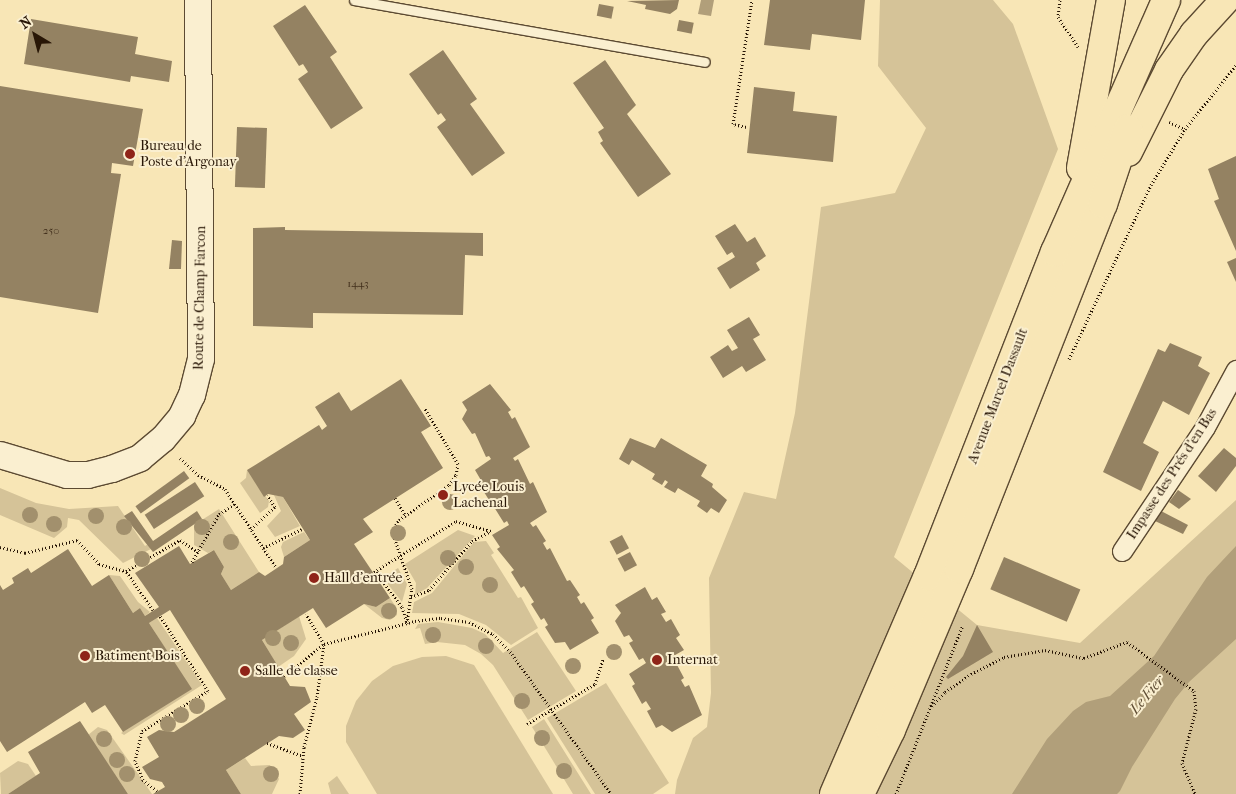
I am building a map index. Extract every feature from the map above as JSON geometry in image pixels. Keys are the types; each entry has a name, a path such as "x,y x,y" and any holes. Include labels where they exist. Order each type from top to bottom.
{"highway":[{"path":"1055,252 1086,147 1111,0"},
{"name":"Avenue Marcel Dassault","path":"834,794 928,576 1055,252 1166,0"},
{"name":"Avenue Marcel Dassault","path":"891,730 959,569 1103,204 1130,125 1186,0"},
{"path":"1103,204 1169,70 1194,34 1225,0"},
{"path":"860,794 891,730"},
{"path":"869,794 891,730"}],"street":[{"name":"Route de Champ Farcon","path":"0,455 66,475 88,475 112,469 140,458 164,438 182,416 192,395 201,359 198,0"},
{"name":"Impasse des Prés d'en Bas","path":"1122,550 1205,427 1236,370"}],"lane":[{"path":"354,0 704,62"}],"path":[{"path":"746,126 733,124 752,0"},
{"path":"1060,0 1058,7 1061,23 1081,50"},
{"path":"1066,366 1131,223 1185,129 1236,65"},
{"path":"1160,117 1185,129"},
{"path":"407,623 411,597 410,579 400,557 392,531 406,516 449,485 458,464 424,407"},
{"path":"180,458 198,475 225,489 275,566"},
{"path":"252,529 275,507 267,495"},
{"path":"395,498 406,516"},
{"path":"192,562 220,514 235,504"},
{"path":"407,623 402,607 375,572 456,521 492,531 472,541 429,590 411,597"},
{"path":"264,548 302,529"},
{"path":"0,547 25,552 78,540 99,564 126,571 153,610"},
{"path":"126,571 180,540 198,552"},
{"path":"300,794 303,756 324,644 306,614"},
{"path":"157,792 143,780 135,761 142,731 208,690 160,616"},
{"path":"284,676 324,644 407,623 441,618 469,622 493,634 512,654 550,711 611,794"},
{"path":"896,794 963,625"},
{"path":"930,709 945,692 1004,657 1045,650 1084,658 1127,642 1146,654 1194,691 1196,709 1182,763 1196,794"},
{"path":"528,724 595,684 603,659"},
{"path":"267,744 303,756"}],"shaded area":[{"path":"880,0 993,0 1013,24 1058,149 894,557 977,625 1080,643 1236,500 1236,794 675,794 677,780 693,738 707,727 711,693 709,578 744,492 776,499 795,413 821,207 895,193 926,128 878,66"},
{"path":"247,470 269,501 268,507 260,513 240,483 246,478"},
{"path":"0,488 36,503 69,509 118,506 145,546 148,544 151,549 123,563 79,520 68,518 67,527 54,538 0,515"},
{"path":"274,495 283,497 300,526 275,537 267,526 281,511"},
{"path":"219,509 259,572 231,590 221,574 224,567 214,550 208,553 194,545 194,525"},
{"path":"458,530 475,536 427,588 415,595 416,583 405,564"},
{"path":"304,532 310,540 284,557 281,547 283,542"},
{"path":"486,541 494,553 491,555 518,598 521,597 538,628 511,645 486,625 459,614 412,613 414,602 432,593 474,542"},
{"path":"398,568 407,584 402,602 383,578"},
{"path":"109,575 120,576 138,602 150,612 145,616 140,608 133,613"},
{"path":"390,598 396,607 397,615 390,620 382,618 364,604 376,607"},
{"path":"299,616 306,639 294,656 278,667 262,640"},
{"path":"157,618 202,685 124,735 121,733 191,689 149,623"},
{"path":"438,622 472,628 485,634 503,653 537,632 576,691 528,720 493,665 481,654 465,645 437,642 425,644 420,628 415,629 418,624"},
{"path":"446,656 474,665 553,794 377,794 346,742 346,726 356,701 372,681 393,666 422,657"},
{"path":"606,683 669,783 653,794 595,794 547,718"},
{"path":"544,719 591,794 573,794 532,727"},
{"path":"98,727 107,730 152,794 128,794 88,735"},
{"path":"245,758 251,766 270,765 279,779 272,794 241,794 226,770"},
{"path":"18,761 28,764 36,776 8,794 1,794 0,773"},
{"path":"337,776 349,794 331,794 328,783"}],"water":[{"path":"701,0 714,0 711,16 698,14"},
{"name":"Le Fier","path":"1236,546 1236,639 1189,682 1175,699 1132,767 1120,791 1117,794 1012,794 1047,739 1073,711 1086,702 1110,696 1154,656 1207,577"}],"building":[{"path":"679,0 677,9 670,14 645,9 646,5 627,1"},
{"path":"770,0 865,0 861,40 812,34 810,50 764,45"},
{"path":"599,4 614,7 611,19 597,16"},
{"path":"305,5 337,52 330,57 363,108 331,129 298,79 308,72 303,64 299,66 273,26"},
{"path":"31,19 138,37 135,54 172,61 169,82 131,76 130,82 24,64"},
{"path":"679,20 694,23 692,34 677,31"},
{"path":"443,50 477,99 470,104 505,153 472,176 437,127 446,120 441,113 438,115 409,74"},
{"path":"605,60 636,105 627,114 671,174 638,197 600,143 603,141 598,132 604,128 573,83"},
{"path":"0,86 143,109 133,166 112,163 111,173 121,174 98,313 0,297"},
{"path":"754,87 795,92 793,111 837,116 833,162 747,153"},
{"path":"237,127 267,128 265,188 235,187"},
{"path":"1236,156 1236,251 1214,201 1219,199 1208,169"},
{"path":"735,224 747,242 755,237 766,256 756,263 760,270 730,289 717,268 735,257 732,252 727,255 715,236"},
{"path":"285,227 285,230 483,233 483,256 465,255 463,315 313,313 313,328 253,326 253,228"},
{"path":"172,240 182,241 181,269 169,269"},
{"path":"1236,258 1236,282 1227,262"},
{"path":"749,317 760,335 753,339 766,360 746,372 742,366 723,378 710,357 728,345 732,351 738,348 727,330"},
{"path":"1170,343 1202,357 1198,366 1210,373 1189,415 1163,401 1143,443 1159,452 1141,491 1103,472 1158,349 1165,352"},
{"path":"401,379 431,426 421,432 443,468 363,519 373,532 354,544 390,598 376,607 364,604 326,628 313,608 262,640 290,686 305,687 311,702 294,714 305,730 293,738 279,736 226,770 241,794 153,794 165,787 162,782 150,779 142,767 159,757 147,737 159,730 174,732 226,699 170,610 149,623 192,689 123,732 105,705 92,713 85,702 7,752 0,741 0,585 3,590 14,583 12,578 28,568 31,573 68,549 92,586 109,575 133,613 140,608 145,616 159,607 135,573 179,546 190,564 214,550 224,567 221,574 231,590 259,572 265,576 283,564 284,557 310,540 283,497 268,494 264,497 247,470 319,425 322,430 327,426 315,407 339,392 351,411"},
{"path":"490,384 511,410 508,412 512,419 515,417 530,447 513,458 515,461 518,459 530,484 533,482 547,512 530,523 533,527 536,525 546,541 543,543 547,550 550,548 567,581 570,580 580,595 577,597 581,604 584,602 594,618 591,620 599,633 570,650 565,642 555,643 545,627 548,625 544,618 541,620 531,604 534,602 524,586 521,588 511,572 514,570 497,549 500,547 492,535 509,525 507,521 504,523 494,507 497,505 492,498 489,500 479,484 482,482 475,470 491,459 489,456 486,457 475,433 472,434 462,419 467,410 462,402"},
{"path":"630,438 655,448 661,438 707,465 701,476 713,484 712,487 727,500 719,513 711,508 707,513 697,506 700,501 678,488 675,493 664,487 668,482 665,480 662,485 652,479 655,474 632,460 629,465 619,459"},
{"path":"1224,448 1236,458 1236,466 1216,492 1198,476"},
{"path":"184,471 189,478 141,514 135,506"},
{"path":"195,482 204,496 154,529 145,515"},
{"path":"1178,490 1191,499 1179,509 1169,502"},
{"path":"132,511 153,541 197,511 202,519 153,552 124,516"},
{"path":"1161,511 1188,525 1183,534 1155,521"},
{"path":"622,535 629,548 617,555 610,542"},
{"path":"630,552 637,565 625,572 618,559"},
{"path":"1004,557 1080,589 1067,622 990,589"},
{"name":"Internat","path":"645,587 652,600 657,597 666,612 661,614 666,622 671,619 680,635 676,638 684,650 668,659 672,665 676,663 684,678 681,680 685,687 689,685 702,715 672,732 662,725 656,728 647,711 651,709 646,701 642,704 632,686 635,684 629,674 646,663 643,658 639,660 629,643 633,641 629,635 624,637 615,621 621,613 615,605"},
{"path":"977,625 993,652 948,679 946,677 963,656"},
{"path":"80,721 128,794 8,794 40,773 28,752"}],"place":[{"name":"Bureau de Poste d'Argonay","path":"130,154"},
{"name":"Lycée Louis Lachenal","path":"443,495"},
{"name":"Hall d'entrée","path":"314,578"},
{"name":"Batiment Bois","path":"85,656"},
{"name":"Internat","path":"657,660"},
{"name":"Salle de classe","path":"245,671"}]}
